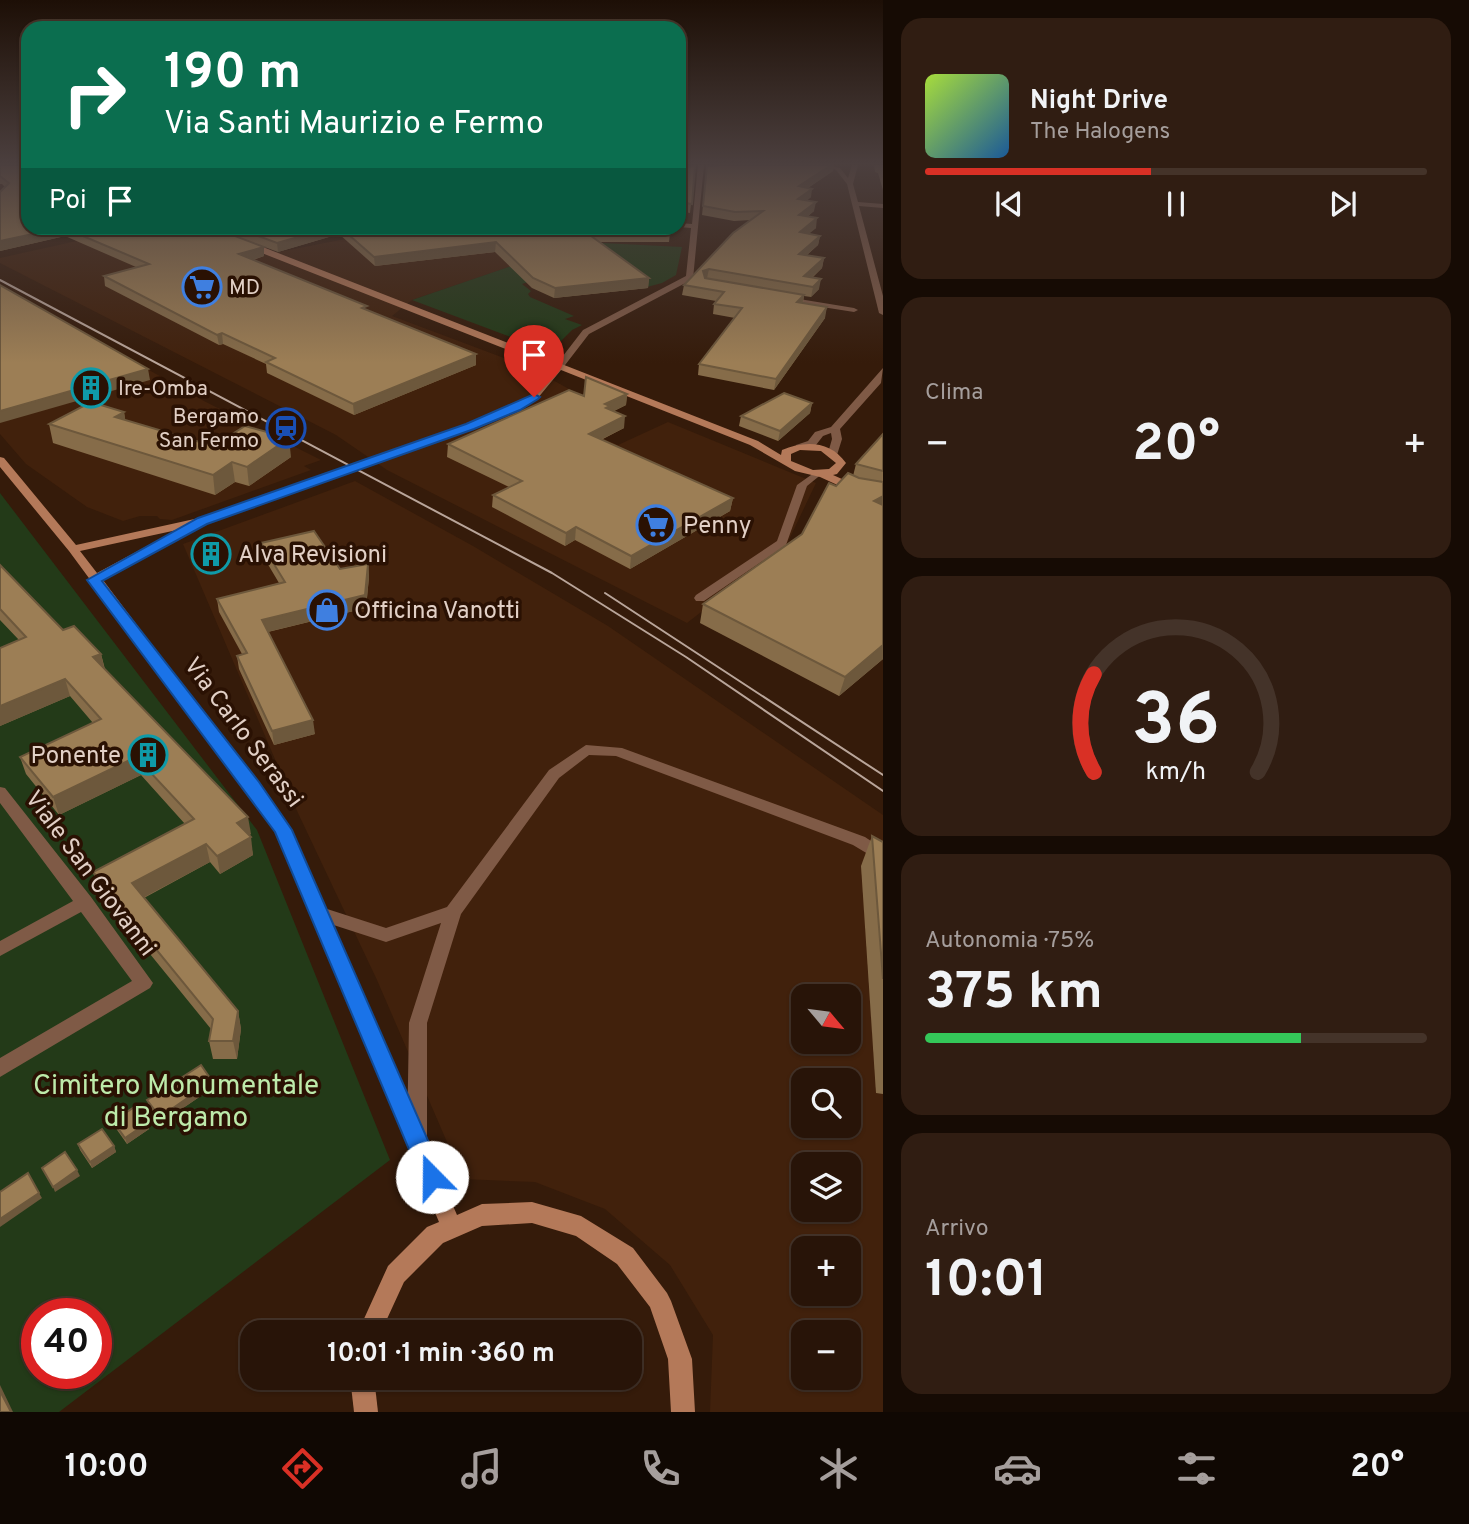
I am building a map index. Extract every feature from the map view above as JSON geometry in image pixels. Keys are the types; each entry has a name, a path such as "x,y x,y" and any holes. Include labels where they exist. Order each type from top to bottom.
{"street":[{"path":"72,549 202,521 516,408 534,397 586,332 690,276 695,231"},
{"path":"862,231 883,313"},
{"path":"240,242 754,443 780,448 821,449 833,453 840,460 845,475 883,495"},
{"path":"869,257 883,258"},
{"path":"782,298 854,310"},
{"path":"803,485 784,455 812,443 819,434 835,429 878,381 883,371"},
{"path":"833,453 837,439 835,429"},
{"path":"754,443 788,464 819,473 859,491 883,495"},
{"name":"Via Carlo Serassi","path":"0,460 72,549 253,786 283,830 451,1225"},
{"path":"700,598 782,543 803,485 819,473 833,471 840,466"},
{"path":"94,580 202,521"},
{"path":"416,1139 418,1023 453,912 554,774 586,750 617,751 859,841 883,857"},
{"name":"Viale San Giovanni","path":"0,792 144,983 0,1068"},
{"path":"0,949 85,902"},
{"path":"321,914 386,935 453,912"},
{"path":"372,1320 377,1304 393,1275 412,1253 451,1225 497,1211 521,1210 566,1219 608,1242 646,1280 672,1330 683,1382 683,1412"}],"shaded area":[{"path":"104,235 168,235 263,255 366,235 487,235 527,261 412,300 392,316 531,368 569,389 562,399 538,411 618,445 668,422 816,483 786,546 687,623 387,470 336,435 0,263 0,258"},
{"path":"0,286 204,401 321,460 304,466 311,470 172,520 160,519 157,516 140,516 123,521 87,507 26,464 0,434"},
{"path":"355,481 473,546 608,626 883,815 883,1412 710,1412 713,1335 670,1265 605,1209 535,1182 463,1179 377,980 298,813 183,544"}],"green space":[{"path":"582,242 682,247 676,275 647,287 546,276 522,284 531,291 528,294 530,297 574,316 565,319 582,325 572,330 553,349 540,348 412,300"},
{"name":"Cimitero Monumentale di Bergamo","path":"0,493 257,830 390,1160 112,1372 112,1298 21,1298 21,1389 89,1389 59,1412 0,1412"}],"building":[{"path":"0,231 21,231 21,235 28,235 0,241"},
{"path":"801,231 820,236 799,254 824,258 804,276 821,279 813,287 709,269 703,271 705,278 804,295 797,302 827,307 776,379 699,364 742,308 714,304 724,292 684,285 733,233"},
{"path":"81,235 232,235 264,247 239,254 476,354 353,404 266,362 275,358 222,333 217,335 104,276 149,264"},
{"path":"256,235 305,235 277,243"},
{"path":"349,235 590,235 649,278 555,288 533,278 496,242 374,257"},
{"path":"0,285 148,369 0,411"},
{"path":"586,377 627,394 605,404 610,406 606,408 625,416 589,434 733,498 631,556 576,527 566,533 493,495 522,481 448,444 569,390 584,396"},
{"path":"784,393 812,403 780,431 741,416"},
{"path":"91,402 124,412 115,417 213,446 245,426 289,438 247,467 232,462 213,475 49,424"},
{"path":"883,434 883,471 856,464"},
{"path":"848,473 859,478 883,482 883,496 874,501 883,505 883,645 845,677 703,604 802,534 829,483 836,486"},
{"path":"314,531 340,569 368,564 365,595 262,620 313,720 272,731 237,656 247,653 217,599 285,582 261,543"},
{"path":"0,565 63,630 74,626 101,654 93,657 248,817 237,823 251,837 217,856 206,844 132,883 238,1011 233,1041 209,1041 213,1019 93,872 194,819 136,757 53,797 20,757 101,719 65,679 0,706 0,648 26,637 0,609"},
{"path":"872,836 883,842 883,979"},
{"path":"201,1065 212,1081 160,1117 147,1100"},
{"path":"136,1106 147,1123 125,1138 113,1121"},
{"path":"102,1129 114,1146 90,1162 78,1144"},
{"path":"65,1152 77,1170 53,1187 42,1168"},
{"path":"28,1173 39,1193 0,1219 0,1192"},
{"path":"0,1391 11,1412 0,1412"}],"tram line":[{"path":"0,280 552,573 686,657 883,791"},
{"path":"605,593 883,775"}],"place":[{"name":"MD","path":"202,287"},
{"name":"Ire-Omba","path":"91,388"},
{"name":"Bergamo San Fermo","path":"286,428"},
{"name":"Penny","path":"656,525"},
{"name":"Alva Revisioni","path":"211,554"},
{"name":"Officina Vanotti","path":"327,610"},
{"name":"Ponente","path":"148,755"}],"route":[{"path":"432,1177 283,830 253,786 94,580 202,521 470,426 516,408 534,397"}]}
